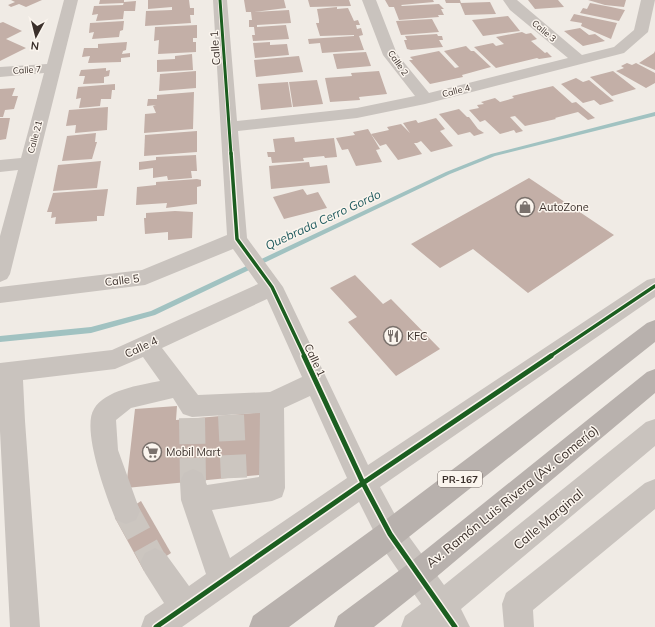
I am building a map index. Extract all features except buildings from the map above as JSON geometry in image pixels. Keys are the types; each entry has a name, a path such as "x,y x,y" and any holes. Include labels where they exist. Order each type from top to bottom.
{"main road":[{"name":"PR-167","path":"264,627 390,534 655,329"},
{"name":"Av. Ramón Luis Rivera (Av. Comerío)","path":"350,627 418,574 655,379"}],"street":[{"name":"Calle 21","path":"0,274 71,0"},
{"name":"Calle 1","path":"220,0 238,239 272,287 363,483 390,534 448,617"},
{"name":"Calle 2","path":"369,0 390,55 425,99"},
{"name":"Calle 3","path":"510,0 515,7 580,61"},
{"name":"Calle 4","path":"230,127 357,113 425,99 619,50 640,32 648,0"},
{"name":"Calle 7","path":"0,72 54,68"},
{"path":"0,166 28,164"},
{"name":"Calle 5","path":"0,295 145,277 238,239"},
{"path":"156,627 363,483 655,286"},
{"name":"Calle 4","path":"6,373 115,359 272,287"},
{"path":"147,345 188,404"},
{"path":"6,373 12,421 25,627"},
{"path":"126,511 105,450 103,416 124,399 231,409 272,402 316,382"},
{"path":"223,580 194,491 234,486 272,488 272,402"},
{"name":"Calle Marginal","path":"416,627 448,617 655,430"},
{"path":"519,627 517,604 655,492"},
{"path":"155,563 185,607"}],"waterway":[{"name":"Quebrada Cerro Gordo","path":"0,339 91,330 153,313 448,173 493,155 655,114"}],"tunnel":[{"path":"231,415 234,478"},
{"path":"192,418 193,482"},
{"path":"126,511 155,563"}],"cycle path":[{"path":"220,0 237,239 272,287 363,483 390,534 455,627"},
{"path":"156,627 363,483 655,286"}],"place":[{"name":"AutoZone","path":"525,207"},
{"name":"KFC","path":"393,336"},
{"name":"Mobil Mart","path":"152,452"}]}
